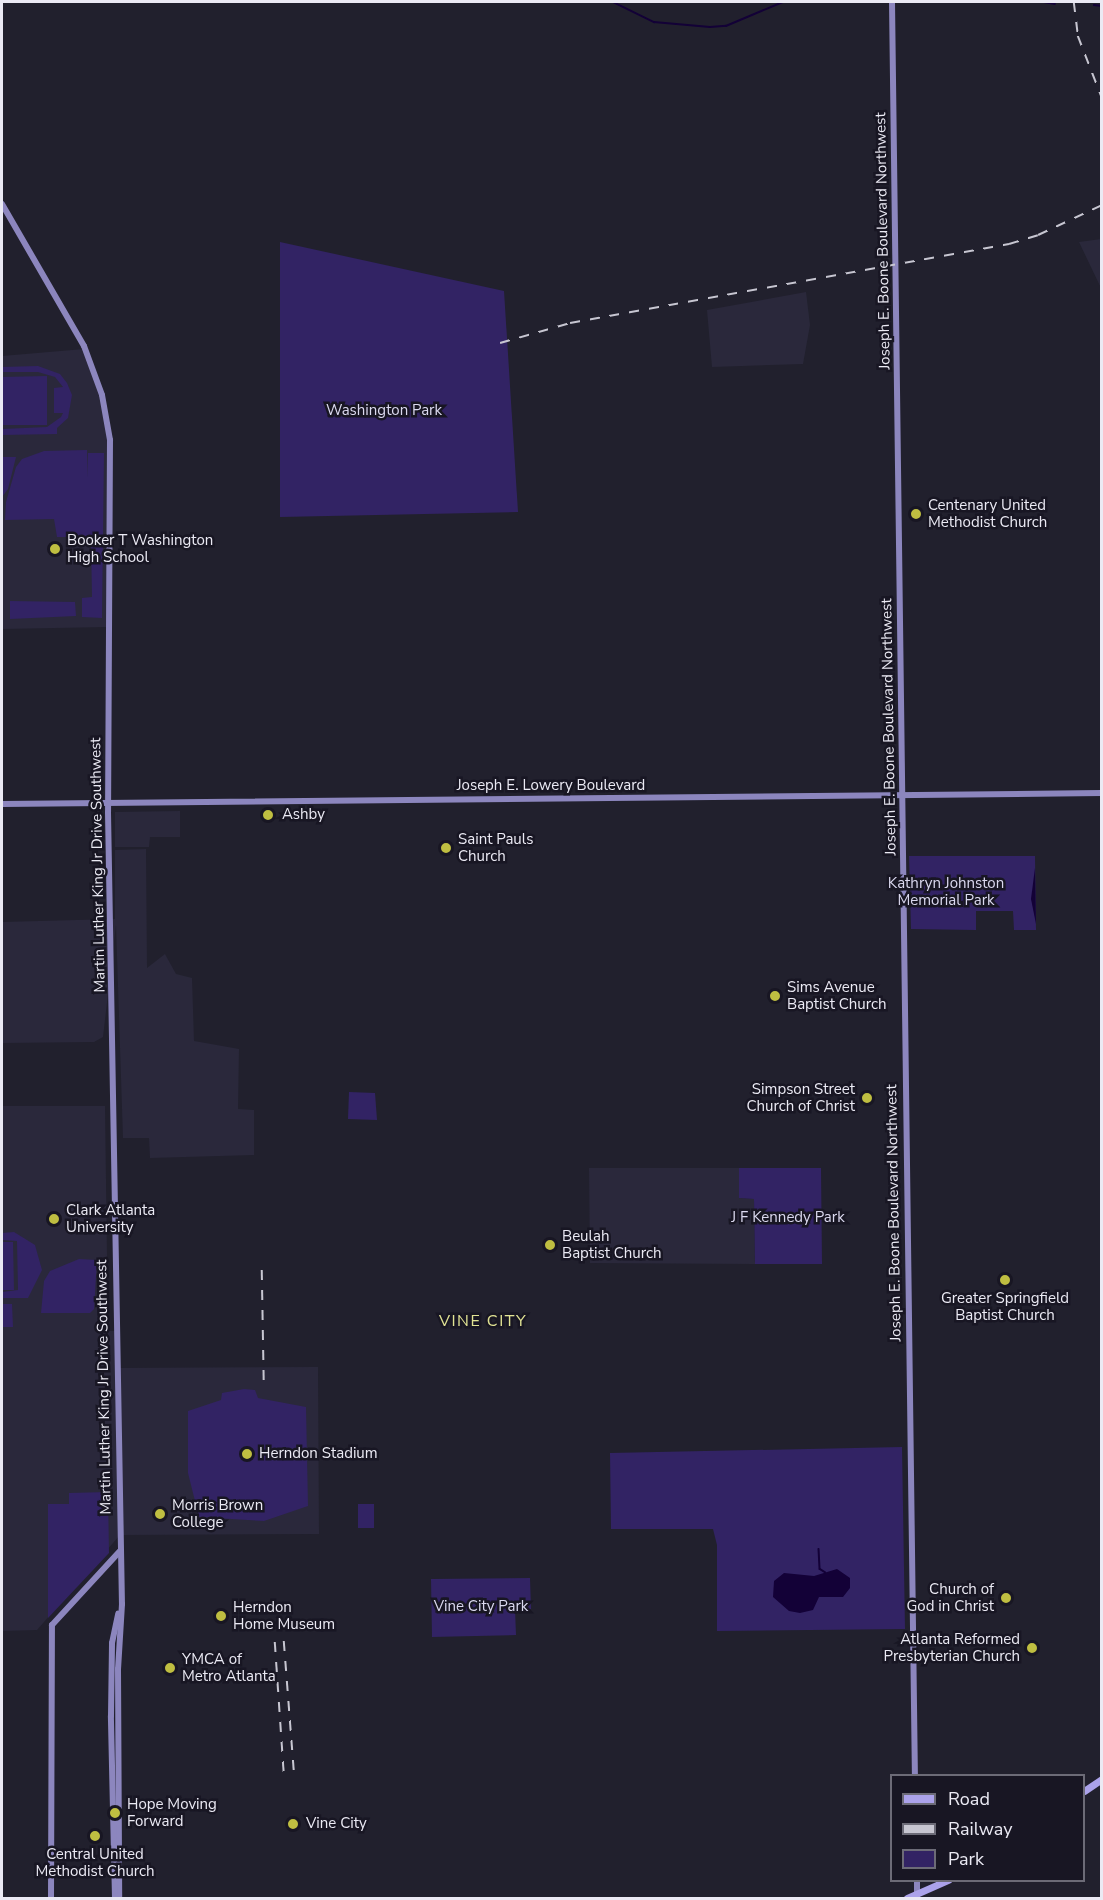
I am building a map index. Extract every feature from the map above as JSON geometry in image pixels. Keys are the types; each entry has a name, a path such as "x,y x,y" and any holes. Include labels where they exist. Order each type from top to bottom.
{"main road":[{"name":"Joseph E. Boone Boulevard Northwest","path":"892,2 915,1774"},
{"name":"Martin Luther King Jr Drive Southwest","path":"2,204 84,346 106,415 111,461 108,803 120,1551 117,1899"},
{"name":"Joseph E. Lowery Boulevard","path":"2,804 902,793 1101,793"},
{"path":"51,1899 51,1636 54,1619 120,1551"},
{"path":"1085,1790 1101,1779"},
{"path":"917,1882 918,1897"},
{"path":"907,1899 918,1897 946,1882"}],"shaded area":[{"path":"1102,239 1101,288 1079,242"},
{"path":"806,292 810,325 803,364 712,367 707,310"},
{"name":"Booker T Washington High School","path":"84,349 97,380 110,440 107,627 2,629 2,356"},
{"path":"180,811 180,837 150,837 149,847 115,847 115,812"},
{"path":"146,849 147,968 165,954 176,974 192,978 194,1041 239,1049 238,1109 254,1110 254,1155 150,1158 149,1138 123,1138 116,925 103,1037 94,1042 2,1043 2,922 115,919 115,850"},
{"path":"1035,868 1036,924 1031,899"},
{"path":"2,1106 105,1106 108,1331 115,1331 116,1368 318,1367 319,1534 120,1535 37,1630 2,1631"},
{"path":"589,1168 739,1168 739,1198 754,1199 755,1264 590,1263"},
{"path":"837,1569 850,1578 850,1588 843,1597 819,1597 813,1610 800,1613 789,1611 773,1597 774,1581 784,1573 814,1576"}],"green space":[{"name":"Washington Park","path":"280,242 504,291 518,512 280,517"},
{"path":"38,366 60,374 67,383 72,395 68,418 57,428 57,434 2,435 2,429 47,427 61,417 63,413 54,413 54,388 63,387 55,377 38,372 2,372 2,367"},
{"path":"47,376 47,425 2,425 2,377"},
{"path":"87,450 88,478 88,453 104,453 102,618 82,617 82,598 92,597 91,542 69,542 69,537 57,537 54,519 5,520 6,502 16,467 22,459 44,451"},
{"path":"2,457 16,457 8,489 2,497"},
{"path":"10,601 75,602 76,616 10,619"},
{"name":"Kathryn Johnston Memorial Park","path":"909,856 1035,856 1036,930 1014,930 1013,911 976,911 976,930 911,929"},
{"path":"349,1092 375,1093 377,1120 348,1119"},
{"name":"J F Kennedy Park","path":"739,1168 821,1168 822,1264 755,1264 754,1199 739,1198"},
{"path":"14,1232 35,1245 42,1270 28,1298 2,1298 2,1292 18,1290 17,1241 2,1240 2,1233"},
{"path":"2,1242 13,1242 14,1290 2,1290"},
{"path":"79,1259 97,1260 94,1309 90,1313 41,1313 44,1281 50,1271"},
{"path":"2,1304 12,1304 13,1327 2,1327"},
{"name":"Herndon Stadium","path":"244,1389 255,1390 258,1398 306,1407 308,1506 264,1521 199,1517 188,1473 188,1411 221,1400 222,1393"},
{"path":"902,1447 905,1629 717,1631 717,1545 713,1529 611,1529 610,1453"},
{"path":"108,1492 109,1553 48,1618 48,1504 69,1504 69,1493"},
{"path":"358,1504 374,1504 374,1528 358,1528"},
{"name":"Vine City Park","path":"530,1578 531,1609 515,1609 516,1635 432,1637 431,1579"}],"waterway":[{"path":"433,2 488,2"},
{"path":"613,2 654,22 710,27 726,26 783,2"},
{"path":"1044,2 1055,4"},
{"path":"1094,5 1102,6"},
{"path":"819,1549 820,1569 825,1572"}],"railway":[{"path":"1074,2 1078,36 1102,98"},
{"path":"500,343 570,323 1009,244 1038,235 1102,205"},
{"path":"262,1270 264,1384"},
{"path":"284,1641 294,1772"},
{"path":"275,1642 284,1773"}],"place":[{"name":"Centenary United Methodist Church","path":"916,514"},
{"name":"Booker T Washington High School","path":"55,549"},
{"name":"Ashby","path":"268,815"},
{"name":"Saint Pauls Church","path":"446,848"},
{"name":"Sims Avenue Baptist Church","path":"775,996"},
{"name":"Simpson Street Church of Christ","path":"867,1098"},
{"name":"Clark Atlanta University","path":"54,1219"},
{"name":"Beulah Baptist Church","path":"550,1245"},
{"name":"Greater Springfield Baptist Church","path":"1005,1280"},
{"name":"Herndon Stadium","path":"247,1454"},
{"name":"Morris Brown College","path":"160,1514"},
{"name":"Church of God in Christ","path":"1006,1598"},
{"name":"Herndon Home Museum","path":"221,1616"},
{"name":"Atlanta Reformed Presbyterian Church","path":"1032,1648"},
{"name":"YMCA of Metro Atlanta","path":"170,1668"},
{"name":"Hope Moving Forward","path":"115,1813"},
{"name":"Vine City","path":"293,1824"},
{"name":"Central United Methodist Church","path":"95,1836"}],"district":[{"name":"VINE CITY","path":"483,1321"}]}
